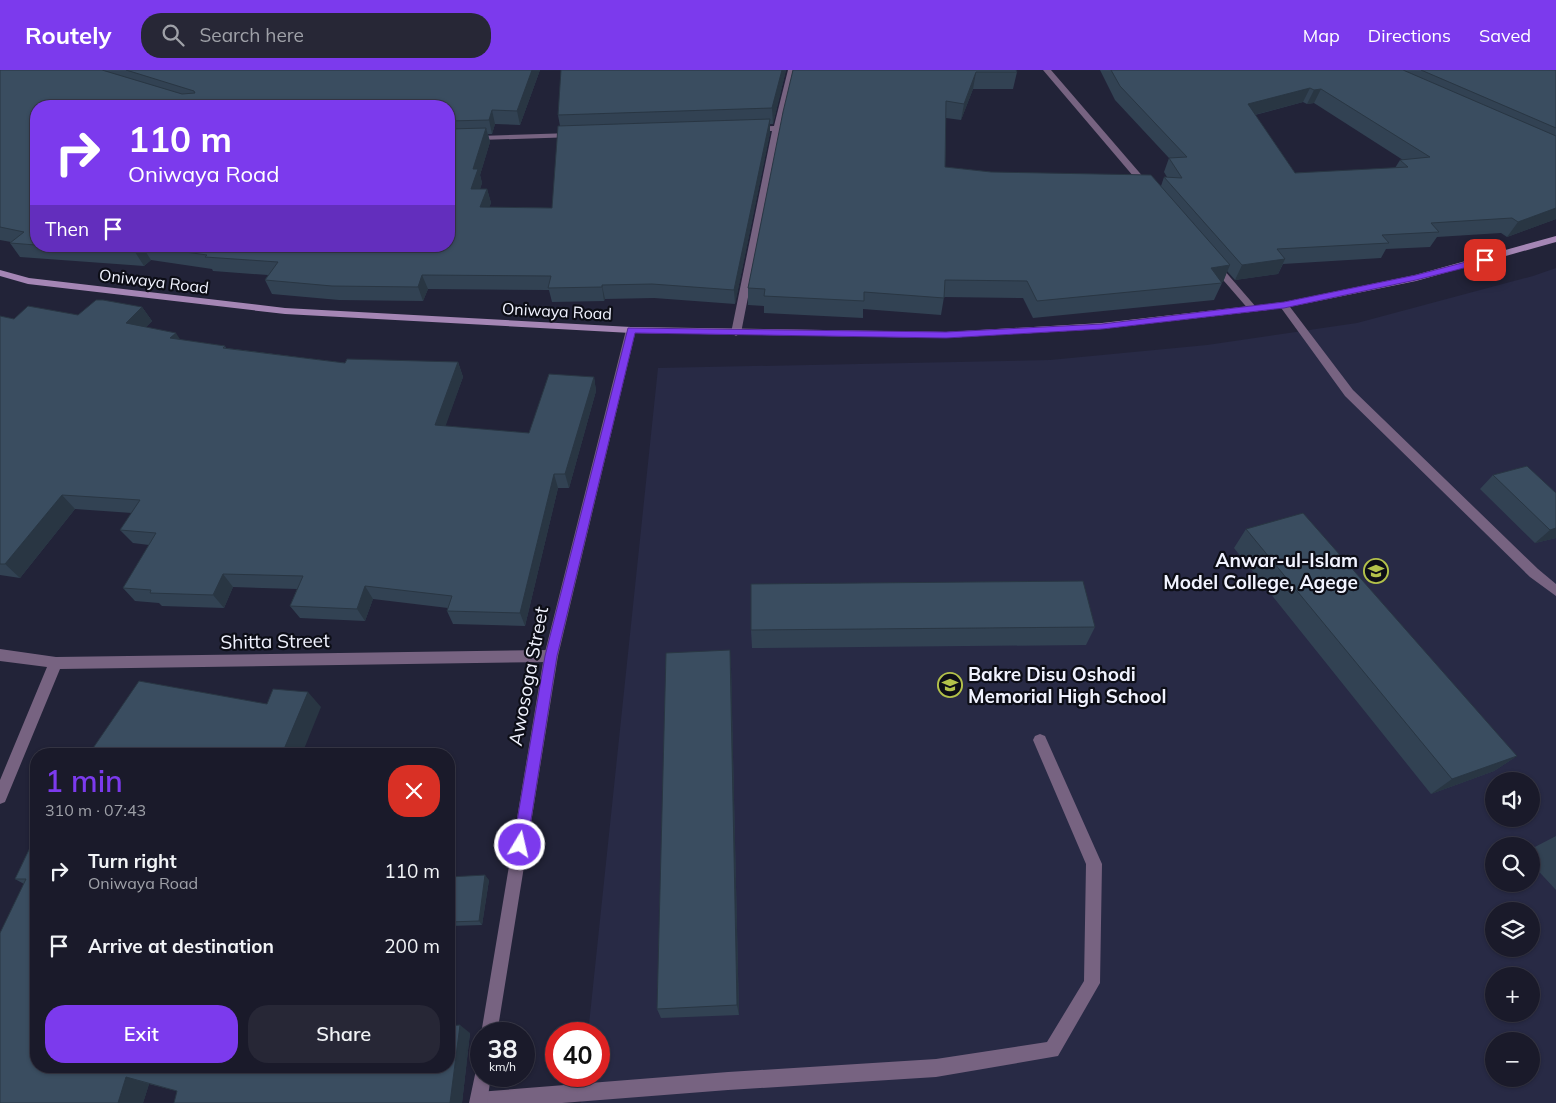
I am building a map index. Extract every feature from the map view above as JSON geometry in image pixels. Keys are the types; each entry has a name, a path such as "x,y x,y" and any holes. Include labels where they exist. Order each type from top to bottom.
{"main road":[{"name":"Oniwaya Road","path":"0,273 28,281 285,311 631,330 946,335 1102,326 1284,305 1416,278 1502,256 1556,239"}],"street":[{"path":"736,333 777,128 792,70"},
{"path":"1047,70 1158,198"},
{"path":"747,129 777,128"},
{"path":"455,139 578,135"},
{"path":"1208,257 1253,309"},
{"path":"1284,305 1349,393 1534,573 1556,591"},
{"name":"Awosoga Street","path":"491,1022 551,656 631,330"},
{"name":"Shitta Street","path":"0,655 56,663 551,656"},
{"path":"0,798 56,663"},
{"path":"480,1087 478,1102 728,1081 936,1068 1052,1050 1092,983 1094,864 1040,740"}],"shaded area":[{"name":"Bakre Disu Oshodi Memorial High School","path":"1556,268 1556,1103 581,1103 583,1087 610,1087 610,1022 589,1022 658,368 1050,360 1207,345 1357,323 1533,276"}],"building":[{"path":"0,70 102,70 182,94 195,93 194,91 126,70 532,70 517,111 492,110 489,120 455,121 455,100 30,100 30,245 10,243 24,232 0,227"},
{"path":"561,70 782,70 772,108 558,115"},
{"path":"793,70 1016,70 1017,72 976,72 964,104 946,101 945,167 991,172 1151,175 1230,265 1211,268 1222,283 1037,301 1027,281 945,280 944,298 864,292 864,301 764,296 765,289 748,288"},
{"path":"1111,70 1403,70 1556,136 1556,208 1518,222 1512,218 1431,223 1439,232 1382,235 1389,243 1277,249 1285,259 1242,265 1164,177 1182,178 1169,158 1187,157 1120,86","holes":["1310,88 1314,90 1321,89 1430,157 1400,160 1408,167 1295,173 1248,104"]},
{"path":"1421,70 1556,70 1556,128"},
{"path":"770,119 734,290 652,284 548,288 551,276 422,275 418,287 332,286 265,280 278,262 205,257 207,255 185,252 455,252 455,129 486,128 473,169 478,169 471,189 487,189 480,207 552,208 558,126"},
{"path":"96,300 142,307 126,323 176,333 170,338 225,346 223,348 345,363 347,359 458,362 435,425 529,433 549,374 594,377 565,474 554,474 520,613 447,611 452,596 365,586 357,609 290,606 303,576 223,574 213,595 150,593 151,590 123,588 156,533 120,530 140,500 62,495 5,564 0,564 0,316 14,319 28,306 78,315"},
{"path":"1527,466 1556,493 1556,528 1550,530 1493,475"},
{"path":"1303,513 1517,756 1452,779 1246,529"},
{"path":"1083,581 1095,627 751,630 751,584"},
{"path":"730,650 737,1005 657,1009 666,653"},
{"path":"139,681 267,704 273,689 308,692 285,748 93,748"},
{"path":"30,848 30,1073 454,1073 450,1103 174,1103 177,1091 126,1077 118,1103 0,1103 0,933 26,879 15,879"},
{"path":"485,875 479,921 455,922 455,877"},
{"path":"455,1025 460,1025 455,1064"}],"place":[{"name":"Anwar-ul-Islam Model College, Agege","path":"1376,571"},
{"name":"Bakre Disu Oshodi Memorial High School","path":"950,685"}],"route":[{"path":"520,845 551,656 631,330 946,335 1102,326 1284,305 1416,278 1485,260"}]}
